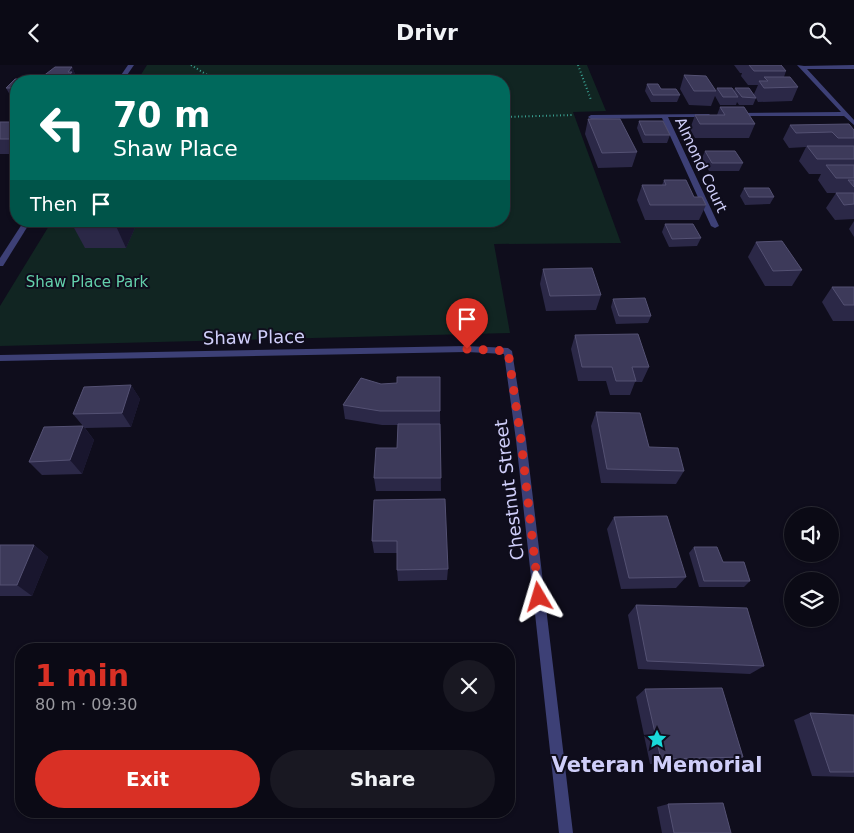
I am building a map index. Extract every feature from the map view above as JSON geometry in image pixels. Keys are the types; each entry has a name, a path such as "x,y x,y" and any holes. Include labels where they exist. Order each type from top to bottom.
{"street":[{"path":"802,66 854,67"},
{"path":"802,66 854,123"},
{"path":"731,115 845,114"},
{"path":"591,117 712,115"},
{"name":"Almond Court","path":"664,116 715,226"},
{"path":"0,264 24,227"},
{"name":"Shaw Place","path":"0,358 467,349 508,351"},
{"name":"Chestnut Street","path":"508,351 521,440 566,833"}],"path":[{"path":"191,65 207,75"},
{"path":"578,65 593,105"},
{"path":"510,117 571,116 575,114"}],"green space":[{"name":"Shaw Place Park","path":"147,65 587,65 606,111 573,112 621,243 494,244 510,333 0,346 0,306 48,227 510,227 510,75 141,75"}],"building":[{"path":"749,65 781,65 786,71 754,71"},
{"path":"55,67 72,67 68,72 72,72 70,75 45,75"},
{"path":"684,75 706,76 716,91 694,91"},
{"path":"764,77 790,77 798,87 764,88 759,81 768,81"},
{"path":"647,84 658,84 661,89 676,89 680,95 653,95"},
{"path":"717,88 732,88 738,97 723,97"},
{"path":"735,88 749,88 756,98 742,97"},
{"path":"720,107 744,107 755,124 700,124 695,115 725,115"},
{"path":"588,119 620,119 637,152 602,153"},
{"path":"639,121 663,121 670,135 645,135"},
{"path":"0,122 10,122 10,139 0,139"},
{"path":"849,124 854,130 854,138 838,138 832,132 796,133 790,125"},
{"path":"807,146 854,146 854,159 817,159"},
{"path":"705,151 735,151 743,163 712,163"},
{"path":"826,165 854,165 854,178 836,178"},
{"path":"664,180 686,180 694,197 702,197 706,205 650,205 642,185 666,185"},
{"path":"848,180 854,180 854,187"},
{"path":"744,188 769,188 774,197 749,197"},
{"path":"836,193 854,193 854,204 844,205"},
{"path":"665,224 693,224 701,238 672,239"},
{"path":"782,241 802,270 773,271 756,242"},
{"path":"592,268 601,295 550,296 543,269"},
{"path":"832,287 854,287 854,305 844,305"},
{"path":"645,298 651,316 619,316 613,299"},
{"path":"638,334 649,367 632,367 636,381 616,381 612,367 582,367 575,335"},
{"path":"397,377 440,377 440,411 380,411 343,405 361,378 381,384 397,383"},
{"path":"131,385 122,413 73,414 84,387"},
{"path":"596,412 640,413 649,447 678,448 684,471 607,469"},
{"path":"398,424 440,424 441,478 374,478 376,448 397,448"},
{"path":"83,426 70,460 29,462 44,427"},
{"path":"445,499 448,569 397,570 397,541 372,541 374,500"},
{"path":"667,516 686,577 629,578 614,517"},
{"path":"0,545 34,545 17,585 0,585"},
{"path":"694,547 717,547 723,562 744,562 750,581 704,581"},
{"path":"636,605 747,608 764,666 647,661"},
{"path":"722,688 743,757 661,759 645,689"},
{"path":"810,713 854,715 854,772 830,772"},
{"path":"723,803 731,833 674,833 668,804"}],"place":[{"name":"Veteran Memorial","path":"657,739"}],"route":[{"path":"467,349 508,351 521,440 539,597"}]}
